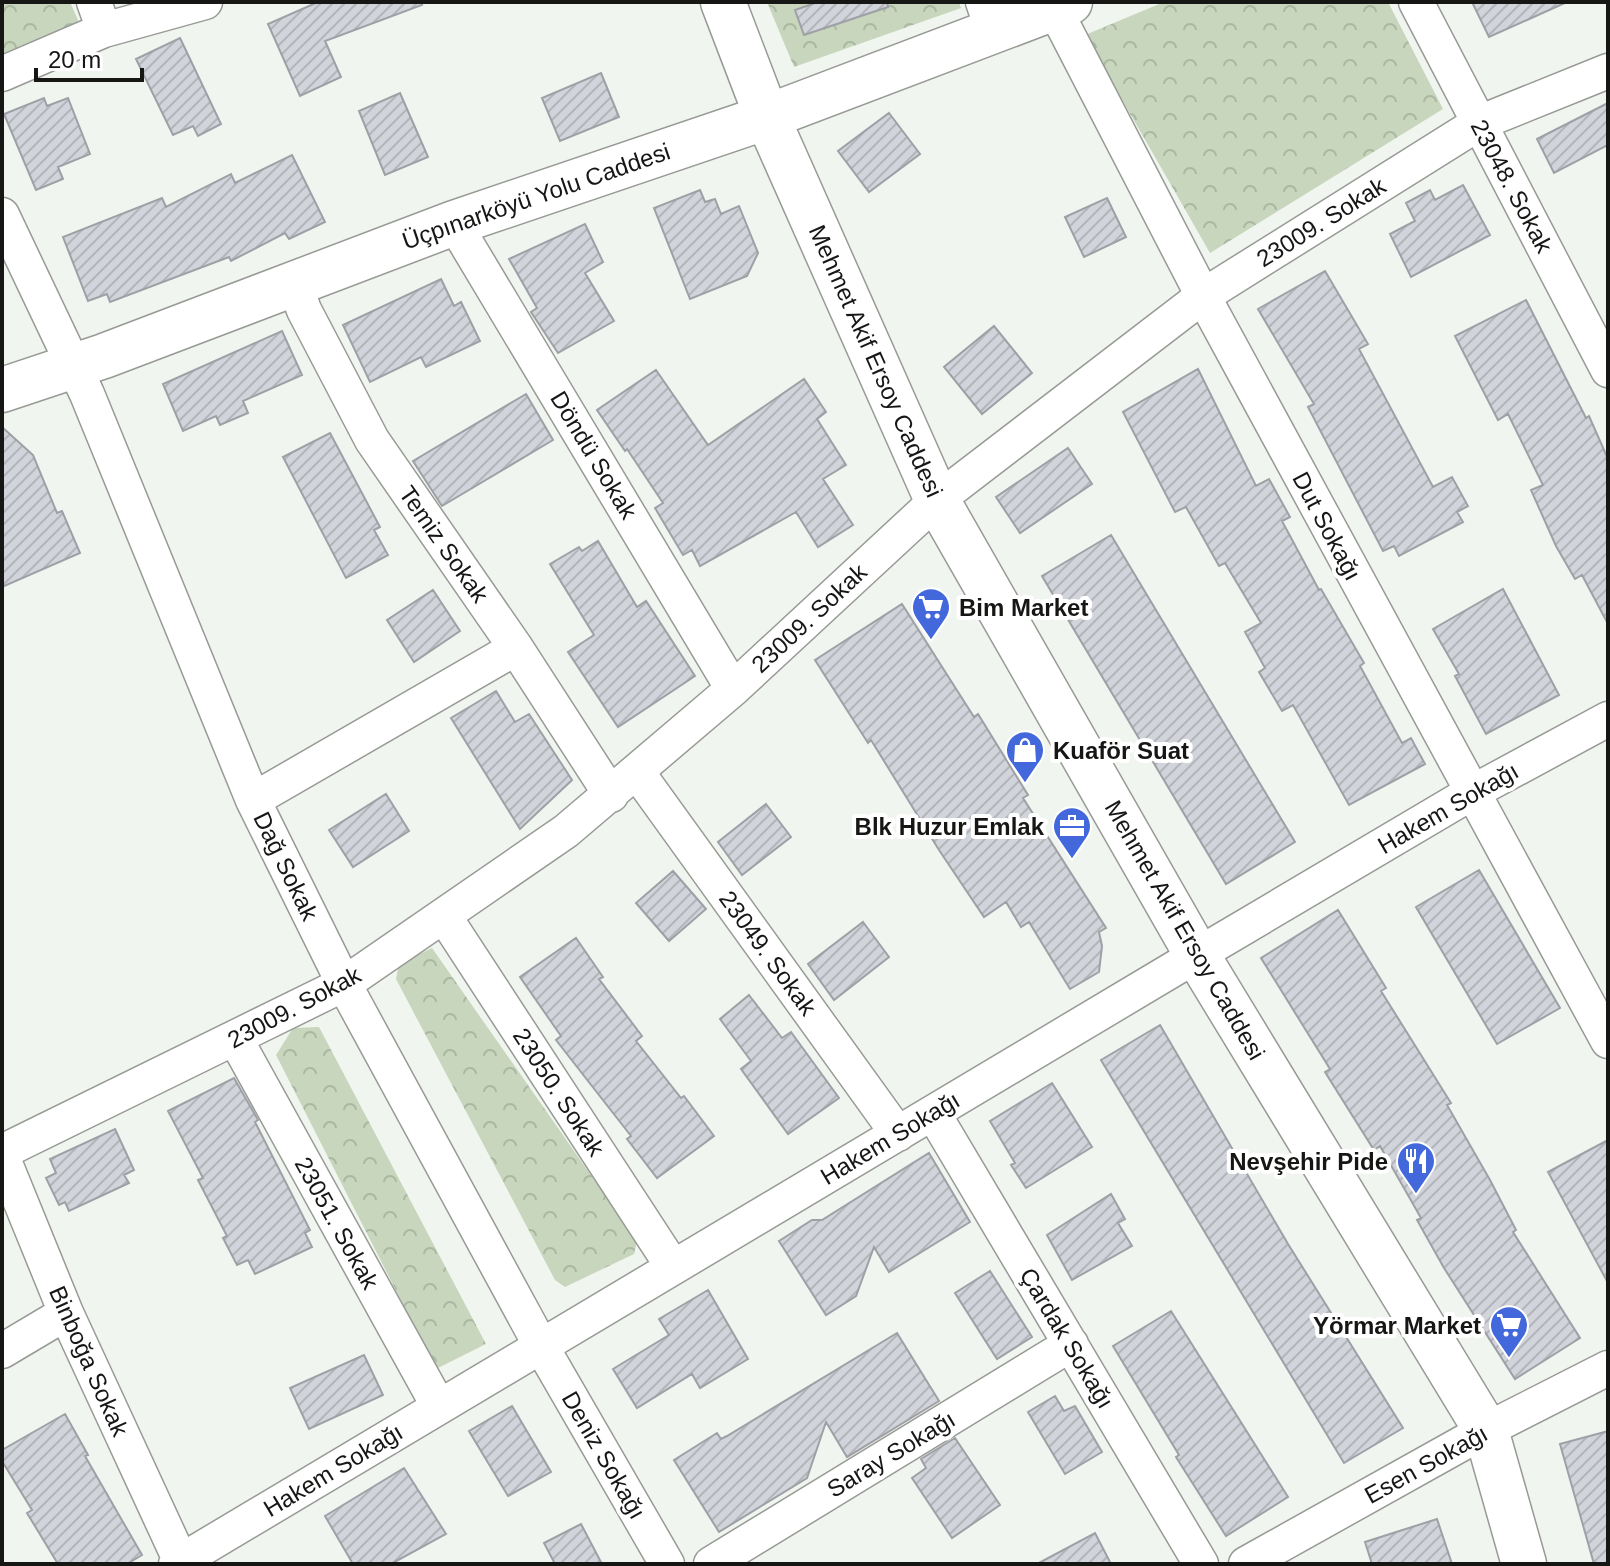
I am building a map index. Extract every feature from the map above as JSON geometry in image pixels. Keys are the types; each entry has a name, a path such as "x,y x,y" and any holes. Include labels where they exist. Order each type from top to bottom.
{"main road":[{"name":"Mehmet Akif Ersoy Caddesi","path":"723,2 767,117 937,500 1197,955 1486,1430 1524,1564"},
{"name":"Üçpınarköyü Yolu Caddesi","path":"2,390 454,223 767,117 988,16 1062,5"}],"street":[{"path":"2,74 99,16 205,2"},
{"name":"23048. Sokak","path":"1416,2 1608,370"},
{"name":"Dut Sokağı","path":"1062,5 1203,296 1608,1041"},
{"name":"23009. Sokak","path":"2,1154 344,984 566,831 611,795 733,689 937,500 1203,296 1479,123 1608,71"},
{"name":"Dağ Sokak","path":"2,215 87,394 253,800 344,984 541,1346"},
{"name":"Döndü Sokak","path":"454,223 733,689"},
{"name":"Temiz Sokak","path":"294,283 304,310 372,440 516,648 611,795"},
{"path":"253,800 516,648"},
{"name":"Hakem Sokağı","path":"179,1563 1471,793 1608,719"},
{"name":"23049. Sokak","path":"637,772 898,1134"},
{"name":"23050. Sokak","path":"444,916 673,1267"},
{"name":"23051. Sokak","path":"235,1038 439,1407"},
{"name":"Çardak Sokağı","path":"933,1113 1201,1564"},
{"name":"Binboğa Sokak","path":"2,1154 66,1313 179,1563"},
{"path":"2,1351 66,1313"},
{"name":"Saray Sokağı","path":"711,1564 1071,1344"},
{"name":"Deniz Sokağı","path":"541,1346 667,1564"},
{"name":"Esen Sokağı","path":"1246,1564 1486,1430 1608,1368"}],"green space":[{"path":"2,2 70,2 78,20 75,27 2,56"},
{"path":"767,2 959,2 961,8 794,67"},
{"path":"1164,2 1388,2 1443,109 1210,253 1085,35"},
{"path":"432,948 637,1241 634,1254 565,1287 555,1280 396,979 399,964"},
{"path":"319,1027 486,1344 436,1369 276,1055 293,1028"}],"building":[{"path":"318,2 421,2 422,5 325,41 341,77 300,96 268,24"},
{"path":"818,2 887,2 888,7 804,35 795,10"},
{"path":"1472,2 1567,2 1489,37"},
{"path":"180,38 221,124 198,136 193,126 173,135 136,59"},
{"path":"601,73 619,117 560,141 542,98"},
{"path":"400,93 428,157 385,175 359,111"},
{"path":"44,98 47,106 68,98 90,154 58,167 63,179 36,190 4,114"},
{"path":"1608,103 1608,145 1554,173 1537,139"},
{"path":"889,113 920,154 869,192 838,151"},
{"path":"292,155 325,222 289,239 285,233 231,261 229,257 110,302 107,294 88,301 63,237 162,198 166,207 231,174 235,183"},
{"path":"1463,185 1490,235 1411,277 1390,234 1415,221 1406,203 1430,190 1435,200"},
{"path":"700,190 705,202 715,199 721,214 739,206 758,253 747,276 690,299 654,208"},
{"path":"1107,198 1126,237 1084,257 1065,217"},
{"path":"585,224 603,262 585,273 614,321 558,353 531,312 537,308 509,259"},
{"path":"1325,271 1368,344 1359,349 1433,487 1452,477 1468,506 1457,512 1463,522 1399,556 1394,546 1383,551 1308,407 1314,404 1258,309"},
{"path":"441,279 454,306 461,302 480,341 426,367 421,357 370,382 343,325"},
{"path":"1526,300 1586,418 1589,416 1608,459 1608,624 1582,575 1575,579 1556,546 1531,490 1543,485 1508,414 1498,420 1455,336"},
{"path":"994,326 1032,373 982,414 944,367"},
{"path":"282,331 302,375 243,401 248,413 220,425 216,416 183,431 163,384"},
{"path":"1198,369 1256,486 1269,479 1290,517 1282,521 1319,590 1364,663 1360,666 1402,743 1411,738 1425,764 1349,805 1293,705 1282,711 1259,672 1265,668 1245,632 1261,623 1225,563 1219,566 1186,507 1175,512 1123,412"},
{"path":"656,370 708,445 804,379 826,412 817,419 846,465 823,479 853,525 818,547 796,512 700,566 692,550 683,555 655,508 663,503 597,410"},
{"path":"526,394 553,440 442,506 413,461"},
{"path":"2,427 33,455 57,513 62,511 80,553 2,587"},
{"path":"330,433 380,527 374,530 388,555 346,578 283,457"},
{"path":"1068,448 1092,484 1020,533 996,497"},
{"path":"1111,535 1295,842 1226,884 1042,576"},
{"path":"598,541 637,607 646,601 695,676 618,727 568,652 594,635 550,564 579,547 582,551"},
{"path":"1503,589 1559,695 1486,734 1455,676 1459,674 1433,629"},
{"path":"433,590 460,631 414,662 387,620"},
{"path":"902,604 974,717 978,714 1028,795 1023,798 1106,928 1099,932 1102,946 1099,972 1070,989 1029,922 1021,927 1006,902 984,917 871,740 868,743 815,660"},
{"path":"496,691 515,722 529,714 572,780 520,829 451,718"},
{"path":"386,794 409,831 353,867 329,830"},
{"path":"766,804 791,837 742,875 718,842"},
{"path":"1479,870 1560,1008 1497,1044 1416,907"},
{"path":"673,871 706,909 669,941 636,903"},
{"path":"1338,910 1386,988 1381,991 1451,1103 1447,1105 1516,1230 1513,1232 1580,1338 1515,1379 1444,1268 1417,1220 1421,1218 1380,1146 1374,1150 1325,1072 1330,1069 1261,958"},
{"path":"863,922 889,957 834,1000 808,964"},
{"path":"576,938 603,977 599,979 642,1036 636,1041 714,1136 657,1178 627,1139 631,1136 556,1040 561,1036 520,977"},
{"path":"749,995 782,1038 791,1032 839,1098 788,1134 741,1069 751,1061 720,1019"},
{"path":"1160,1025 1288,1244 1403,1428 1344,1463 1101,1060"},
{"path":"234,1078 258,1120 255,1122 310,1230 305,1233 312,1247 255,1274 248,1260 237,1265 223,1238 227,1236 198,1180 203,1178 168,1111"},
{"path":"1052,1083 1092,1147 1026,1188 990,1121"},
{"path":"115,1129 134,1170 124,1175 129,1183 69,1211 65,1202 59,1205 46,1178 56,1173 50,1159"},
{"path":"1608,1140 1608,1283 1548,1172"},
{"path":"929,1153 970,1222 889,1272 874,1247 856,1296 826,1315 779,1241 812,1220 822,1220"},
{"path":"1111,1194 1125,1219 1118,1223 1132,1246 1072,1280 1047,1235"},
{"path":"990,1271 1032,1337 997,1359 955,1293"},
{"path":"708,1290 748,1359 700,1388 692,1374 637,1408 613,1369 669,1335 659,1319"},
{"path":"1171,1311 1288,1497 1226,1536 1176,1457 1179,1455 1113,1346"},
{"path":"897,1333 939,1401 847,1457 826,1422 807,1478 719,1532 674,1460 717,1433 721,1439 727,1436"},
{"path":"364,1355 383,1395 309,1429 290,1388"},
{"path":"1055,1396 1064,1411 1075,1406 1102,1452 1065,1474 1028,1412"},
{"path":"512,1406 551,1472 508,1496 469,1431"},
{"path":"65,1414 88,1455 85,1456 142,1555 127,1564 58,1564 27,1513 32,1510 2,1461 2,1450"},
{"path":"1608,1431 1608,1564 1594,1564 1560,1444"},
{"path":"955,1438 1000,1505 952,1538 912,1478 926,1468 921,1459"},
{"path":"404,1468 446,1534 391,1564 353,1564 325,1516"},
{"path":"1437,1519 1452,1564 1372,1564 1365,1542"},
{"path":"581,1524 602,1564 555,1564 544,1543"},
{"path":"1095,1533 1111,1564 1037,1564"}],"place":[{"name":"Bim Market","path":"931,641"},
{"name":"Kuaför Suat","path":"1025,784"},
{"name":"Blk Huzur Emlak","path":"1072,860"},
{"name":"Nevşehir Pide","path":"1416,1195"},
{"name":"Yörmar Market","path":"1509,1359"}]}
